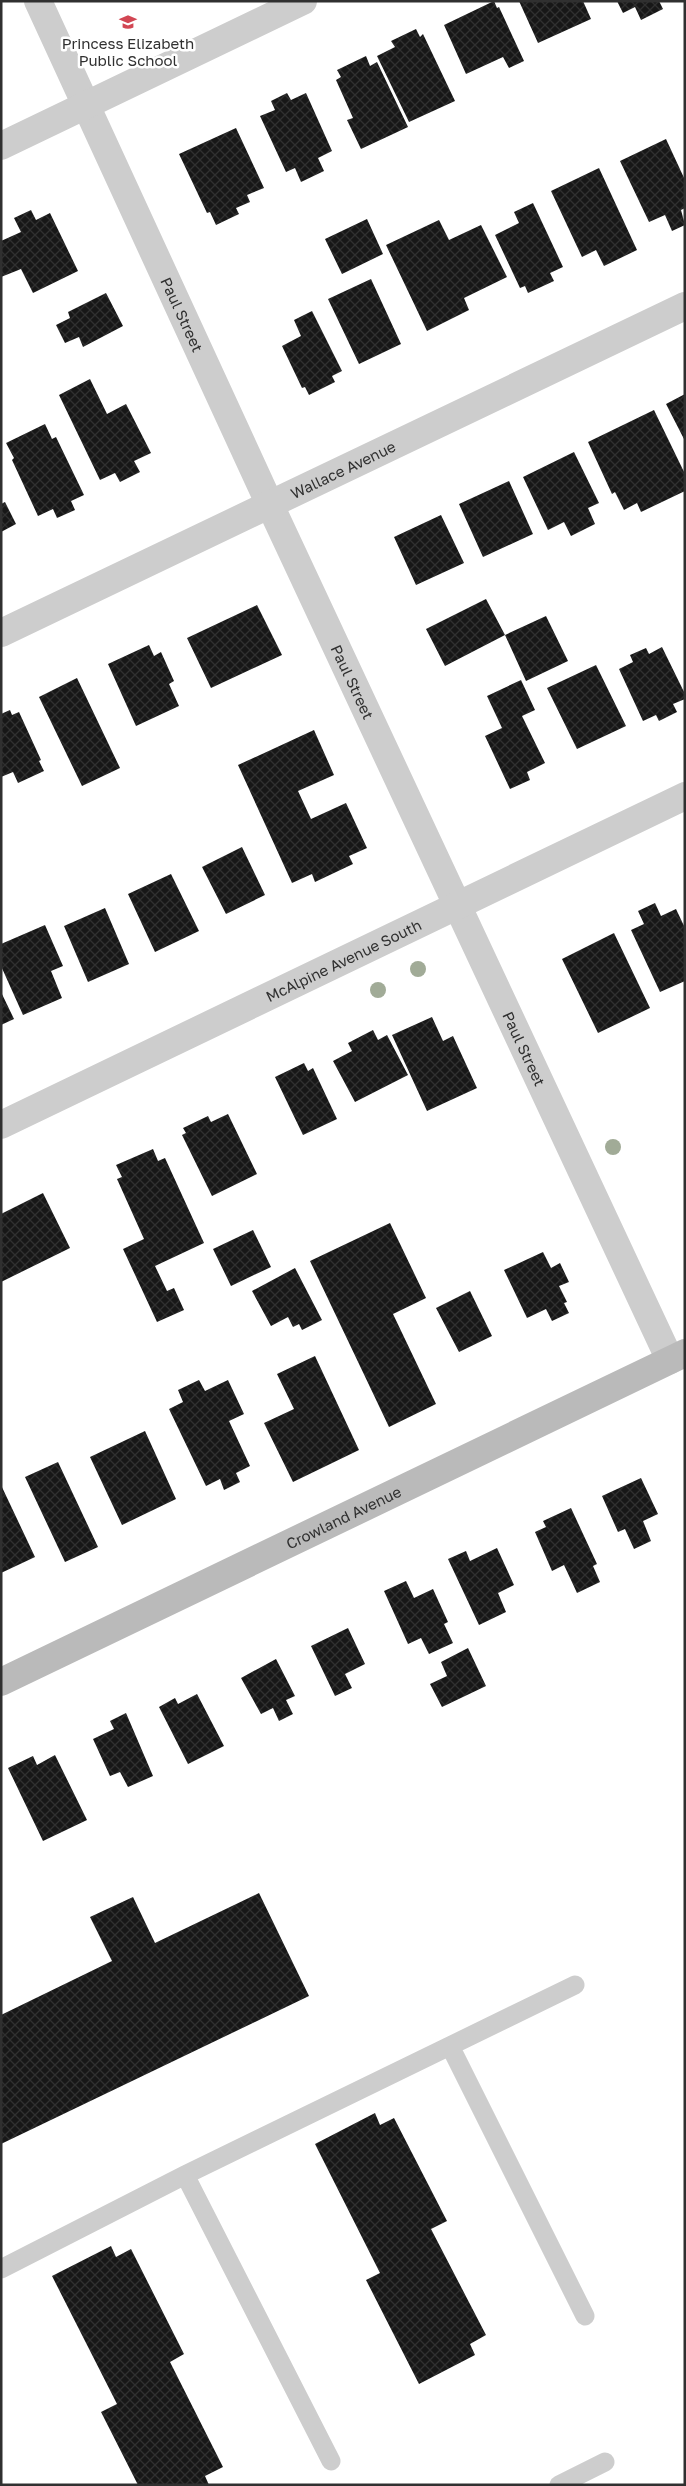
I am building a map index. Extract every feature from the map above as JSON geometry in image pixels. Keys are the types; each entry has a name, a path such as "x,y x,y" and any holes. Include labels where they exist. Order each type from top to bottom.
{"main road":[{"name":"Crowland Avenue","path":"1,1682 677,1357"}],"street":[{"name":"Paul Street","path":"38,1 270,505 457,904 677,1357"},
{"path":"1,146 303,1"},
{"name":"Wallace Avenue","path":"1,633 685,306"},
{"name":"McAlpine Avenue South","path":"1,1125 457,904 685,796"}],"lane":[{"path":"1,2268 185,2175 575,1986"},
{"path":"450,2046 585,2316"},
{"path":"185,2175 331,2461"},
{"path":"559,2485 606,2462"}],"building":[{"path":"494,1 497,8 499,7 524,61 509,68 503,57 466,74 444,25"},
{"path":"519,1 583,1 591,19 538,43"},
{"path":"617,1 659,1 663,9 641,20 635,7 623,13"},
{"path":"416,29 420,37 423,34 455,101 409,122 377,56 395,47 391,41"},
{"path":"366,56 370,66 377,62 408,127 361,149 347,120 353,118 336,80 341,77 337,70"},
{"path":"287,93 291,100 306,93 332,151 318,158 324,171 301,182 295,168 286,172 260,116 275,110 271,101"},
{"path":"236,128 264,188 247,195 250,202 236,208 239,214 216,225 210,212 207,213 179,154"},
{"path":"666,139 685,180 685,208 681,210 685,225 672,231 665,215 649,222 620,161"},
{"path":"599,168 637,250 604,266 596,250 582,257 551,191"},
{"path":"533,203 563,267 550,273 554,281 528,293 525,286 520,288 495,235 519,223 514,212"},
{"path":"31,210 36,220 50,213 78,271 33,293 21,269 1,277 1,241 21,232 14,218"},
{"path":"367,219 383,254 342,274 325,239"},
{"path":"439,220 449,240 481,225 507,277 464,298 469,310 427,331 386,245"},
{"path":"371,279 401,344 359,364 328,299"},
{"path":"106,293 123,326 83,347 79,337 65,343 56,325 70,318 68,312"},
{"path":"312,311 342,371 332,376 335,382 309,395 305,387 302,388 282,346 301,336 294,320"},
{"path":"90,379 107,414 126,404 151,453 134,461 140,472 120,482 115,473 100,480 59,395"},
{"path":"685,394 685,441 666,404"},
{"path":"654,410 685,474 685,491 641,512 637,503 624,510 615,492 612,494 588,442"},
{"path":"45,424 52,439 56,437 84,495 71,501 75,510 57,518 53,509 38,516 6,443"},
{"path":"574,452 599,503 588,508 595,524 571,536 564,522 548,530 523,477"},
{"path":"509,481 533,534 483,557 459,504"},
{"path":"5,502 16,524 1,532 1,504"},
{"path":"441,515 464,563 416,585 394,537"},
{"path":"486,599 505,635 445,666 426,629"},
{"path":"257,605 282,655 211,688 187,638"},
{"path":"546,616 568,661 526,681 505,635"},
{"path":"149,645 154,656 161,652 174,681 169,684 179,706 136,726 108,664"},
{"path":"662,647 685,694 685,699 673,704 677,712 659,721 656,715 643,721 619,669 633,662 630,655 646,648 649,654"},
{"path":"596,665 626,726 577,749 547,688"},
{"path":"77,678 120,768 82,786 39,697"},
{"path":"521,680 535,710 522,716 545,763 527,772 530,780 510,789 485,736 502,728 487,696"},
{"path":"10,710 12,715 19,712 41,760 39,761 44,771 18,783 13,772 1,777 1,714"},
{"path":"314,730 334,775 298,791 311,819 346,803 367,848 349,856 353,864 315,882 312,874 292,883 238,765"},
{"path":"242,847 265,895 226,914 202,867"},
{"path":"171,874 199,931 155,952 128,894"},
{"path":"655,903 661,916 676,909 685,928 685,981 660,992 631,930 644,924 638,911"},
{"path":"105,908 129,964 88,982 64,926"},
{"path":"45,925 63,966 51,971 62,998 23,1015 1,966 1,944"},
{"path":"614,933 650,1008 598,1033 562,959"},
{"path":"1,992 14,1019 1,1025"},
{"path":"432,1017 443,1041 453,1036 477,1088 427,1111 392,1035"},
{"path":"373,1030 378,1040 387,1035 408,1075 355,1102 333,1061 352,1051 348,1043"},
{"path":"304,1063 308,1071 313,1068 337,1119 303,1135 275,1077"},
{"path":"228,1114 257,1174 212,1196 182,1135 186,1133 183,1128 208,1116 211,1122"},
{"path":"153,1149 158,1161 165,1158 204,1243 155,1266 167,1291 174,1288 184,1310 157,1322 123,1249 144,1239 117,1179 122,1177 116,1165"},
{"path":"43,1193 70,1248 1,1282 1,1214"},
{"path":"390,1223 426,1298 393,1314 436,1404 389,1427 310,1261"},
{"path":"253,1230 271,1267 231,1286 213,1249"},
{"path":"543,1252 551,1268 560,1263 569,1282 559,1286 567,1302 564,1303 569,1313 552,1321 546,1309 527,1318 504,1270"},
{"path":"295,1268 322,1320 302,1330 299,1324 293,1327 288,1317 271,1326 252,1291"},
{"path":"470,1291 492,1336 459,1352 436,1308"},
{"path":"315,1356 359,1450 293,1482 264,1423 294,1409 277,1374"},
{"path":"199,1380 205,1391 228,1380 244,1414 229,1421 250,1466 236,1473 240,1482 224,1490 220,1479 206,1486 169,1409 183,1402 178,1390"},
{"path":"145,1431 176,1499 122,1525 90,1457"},
{"path":"58,1462 98,1547 65,1562 25,1477"},
{"path":"641,1478 658,1514 643,1521 651,1541 634,1549 625,1529 618,1532 602,1496"},
{"path":"1,1485 35,1557 1,1573"},
{"path":"571,1508 597,1564 593,1566 600,1582 577,1593 564,1565 552,1571 535,1532 546,1527 543,1521"},
{"path":"497,1548 514,1585 498,1593 506,1612 479,1625 448,1559 466,1551 470,1561"},
{"path":"406,1581 414,1598 433,1589 448,1622 444,1624 453,1643 429,1654 421,1638 408,1644 384,1591"},
{"path":"348,1628 365,1664 345,1674 352,1688 335,1696 311,1646"},
{"path":"468,1648 486,1686 442,1707 430,1684 447,1676 441,1662"},
{"path":"276,1659 295,1696 286,1700 293,1714 279,1721 273,1708 261,1714 241,1678"},
{"path":"197,1694 224,1746 188,1764 159,1707 175,1698 178,1704"},
{"path":"126,1713 153,1776 128,1787 120,1772 110,1776 93,1739 114,1729 110,1721"},
{"path":"55,1755 87,1820 43,1841 8,1768 33,1756 37,1765"},
{"path":"259,1893 309,1996 1,2144 1,2015 112,1961 90,1917 133,1897 155,1943"},
{"path":"375,2113 380,2125 394,2118 447,2221 431,2229 486,2335 470,2344 475,2355 419,2384 366,2280 380,2273 315,2144"},
{"path":"111,2246 116,2257 131,2249 184,2354 170,2362 223,2467 205,2476 209,2485 138,2485 101,2412 117,2404 52,2276"}],"place":[{"name":"Princess Elizabeth Public School","path":"128,22"}]}
